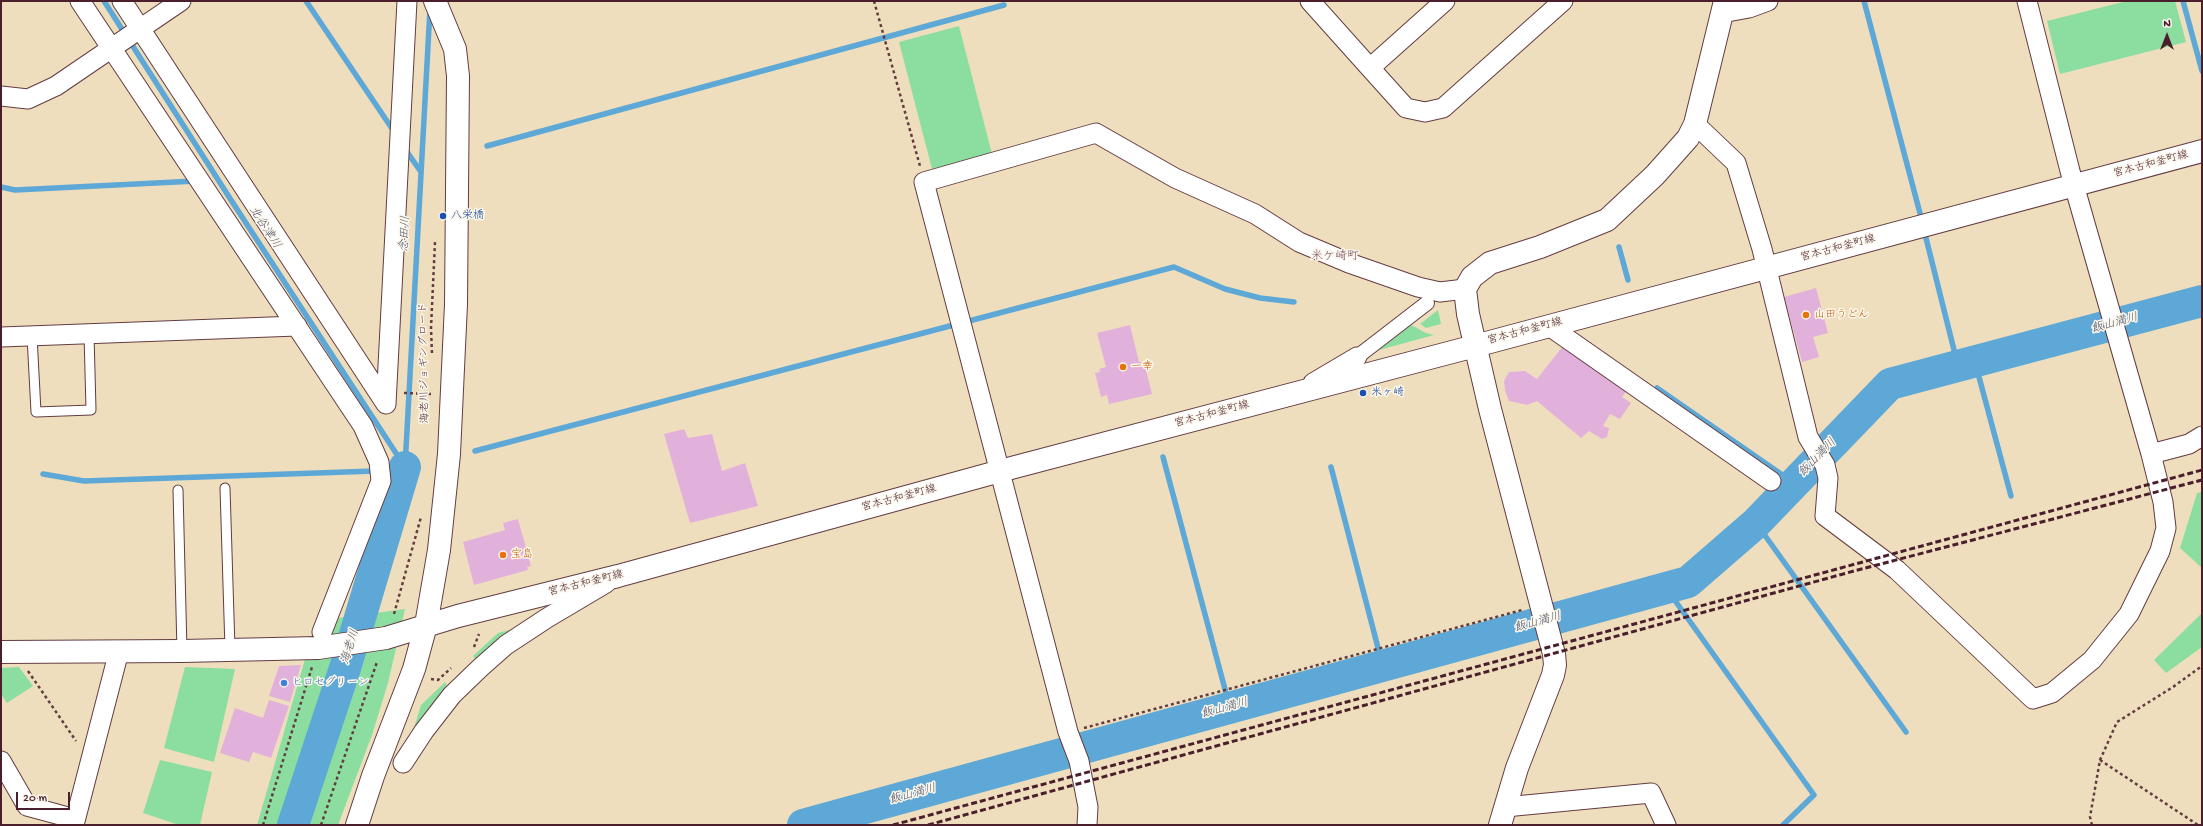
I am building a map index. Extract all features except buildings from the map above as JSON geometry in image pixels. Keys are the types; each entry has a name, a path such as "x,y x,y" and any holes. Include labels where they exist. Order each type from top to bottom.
{"street":[{"path":"80,1 112,46 363,426 379,462 380,482 326,639"},
{"path":"122,1 136,31 386,404 407,1"},
{"path":"1,96 28,99 56,86 112,46 181,1"},
{"path":"1310,1 1406,108 1425,112 1443,108 1563,1"},
{"path":"1370,68 1445,1"},
{"path":"1666,825 1651,793 1503,816 1517,768 1553,675 1554,654 1475,346 1465,289 1472,277 1490,263 1562,239 1607,220 1655,175 1688,138 1694,124 1723,7 1749,8 1768,1"},
{"path":"1694,124 1736,163 1766,268 1808,437 1825,465 1828,478 1825,516 1897,570 2033,699 2052,693 2092,660 2129,614 2160,551 2166,528 2163,502 2151,454 2074,187 2027,1"},
{"path":"357,825 373,776 414,669 426,626 439,550 449,454 456,304 458,76 455,49 436,2"},
{"path":"1087,825 1088,807 1079,761 1070,736 999,471 924,182 1096,133 1175,178 1255,214 1299,242 1434,297"},
{"name":"宮本古和釜町線","path":"11,652 182,651 230,649 326,639 369,641 618,576 999,471 2074,187 2202,151"},
{"path":"1295,393 1327,376 1356,357 1434,297 1465,289"},
{"path":"1,338 297,326"},
{"path":"1549,326 1771,482"},
{"path":"2151,454 2189,444 2202,436"},
{"path":"403,763 424,731 452,695 501,650 548,618 618,576"},
{"path":"1,761 27,806 74,822 89,760 119,651"}],"lane":[{"path":"32,336 36,412 91,410 89,334"},
{"path":"225,488 230,649"},
{"path":"178,490 182,651"}],"path":[{"path":"874,1 924,182"},
{"name":"海老川ジョギングロード","path":"433,357 430,328 435,235"},
{"name":"海老川ジョギングロード","path":"435,387 435,401"},
{"path":"400,393 435,394"},
{"path":"394,614 422,513"},
{"path":"1070,736 1542,608"},
{"path":"470,650 475,646 479,634"},
{"path":"11,652 24,665 89,760"},
{"path":"262,825 313,660"},
{"path":"321,825 377,662"},
{"path":"427,679 438,680 456,664"},
{"path":"2092,825 2090,817 2100,760 2116,722 2173,687 2202,666"},
{"path":"2100,760 2198,825"}],"green space":[{"path":"2127,1 2175,1 2186,42 2060,74 2047,21"},
{"path":"959,26 992,154 932,169 899,42"},
{"path":"1438,310 1441,324 1426,328 1420,324"},
{"path":"1411,325 1426,333 1434,335 1379,350"},
{"path":"2202,492 2202,568 2180,548 2197,493"},
{"path":"405,609 388,683 372,735 338,825 257,825 316,621"},
{"path":"2202,613 2202,647 2166,673 2154,660"},
{"path":"520,627 478,664 473,656 498,633"},
{"path":"19,667 33,686 7,703 1,694 1,668"},
{"path":"185,667 235,669 214,762 164,748"},
{"path":"445,682 450,692 409,744 421,705"},
{"path":"160,760 212,772 200,825 179,825 143,813"}],"waterway":[{"name":"北谷津川","path":"104,1 231,200 405,467"},
{"path":"306,1 395,133"},
{"path":"1864,1 1922,221"},
{"path":"2183,1 2202,71"},
{"path":"487,146 1004,5"},
{"name":"念田川","path":"405,467 430,9"},
{"path":"405,149 421,172"},
{"path":"1,187 15,190 196,181"},
{"path":"1924,230 1958,366"},
{"path":"1619,247 1628,280"},
{"path":"475,451 1174,267 1225,289 1260,298 1294,302"},
{"name":"飯山満川","path":"803,825 1688,582 1756,523 1890,384 2202,301"},
{"path":"1975,362 2011,496"},
{"path":"1657,388 1794,483"},
{"path":"1163,457 1230,708"},
{"name":"海老川","path":"293,825 345,668 405,467"},
{"path":"1331,467 1383,667"},
{"path":"43,474 84,481 404,470"},
{"path":"1756,523 1906,732"},
{"path":"1666,588 1814,795 1783,825"}],"railway":[{"path":"893,825 2202,470"},
{"path":"928,825 1854,571 2202,480"}],"place":[{"name":"八栄橋","path":"443,216"},
{"name":"山田うどん","path":"1806,315"},
{"name":"一幸","path":"1123,367"},
{"name":"米ヶ崎","path":"1363,393"},
{"name":"宝島","path":"503,555"},
{"name":"ヒロセグリーン","path":"284,683"}],"district":[{"name":"米ケ崎町","path":"1335,257"}]}
